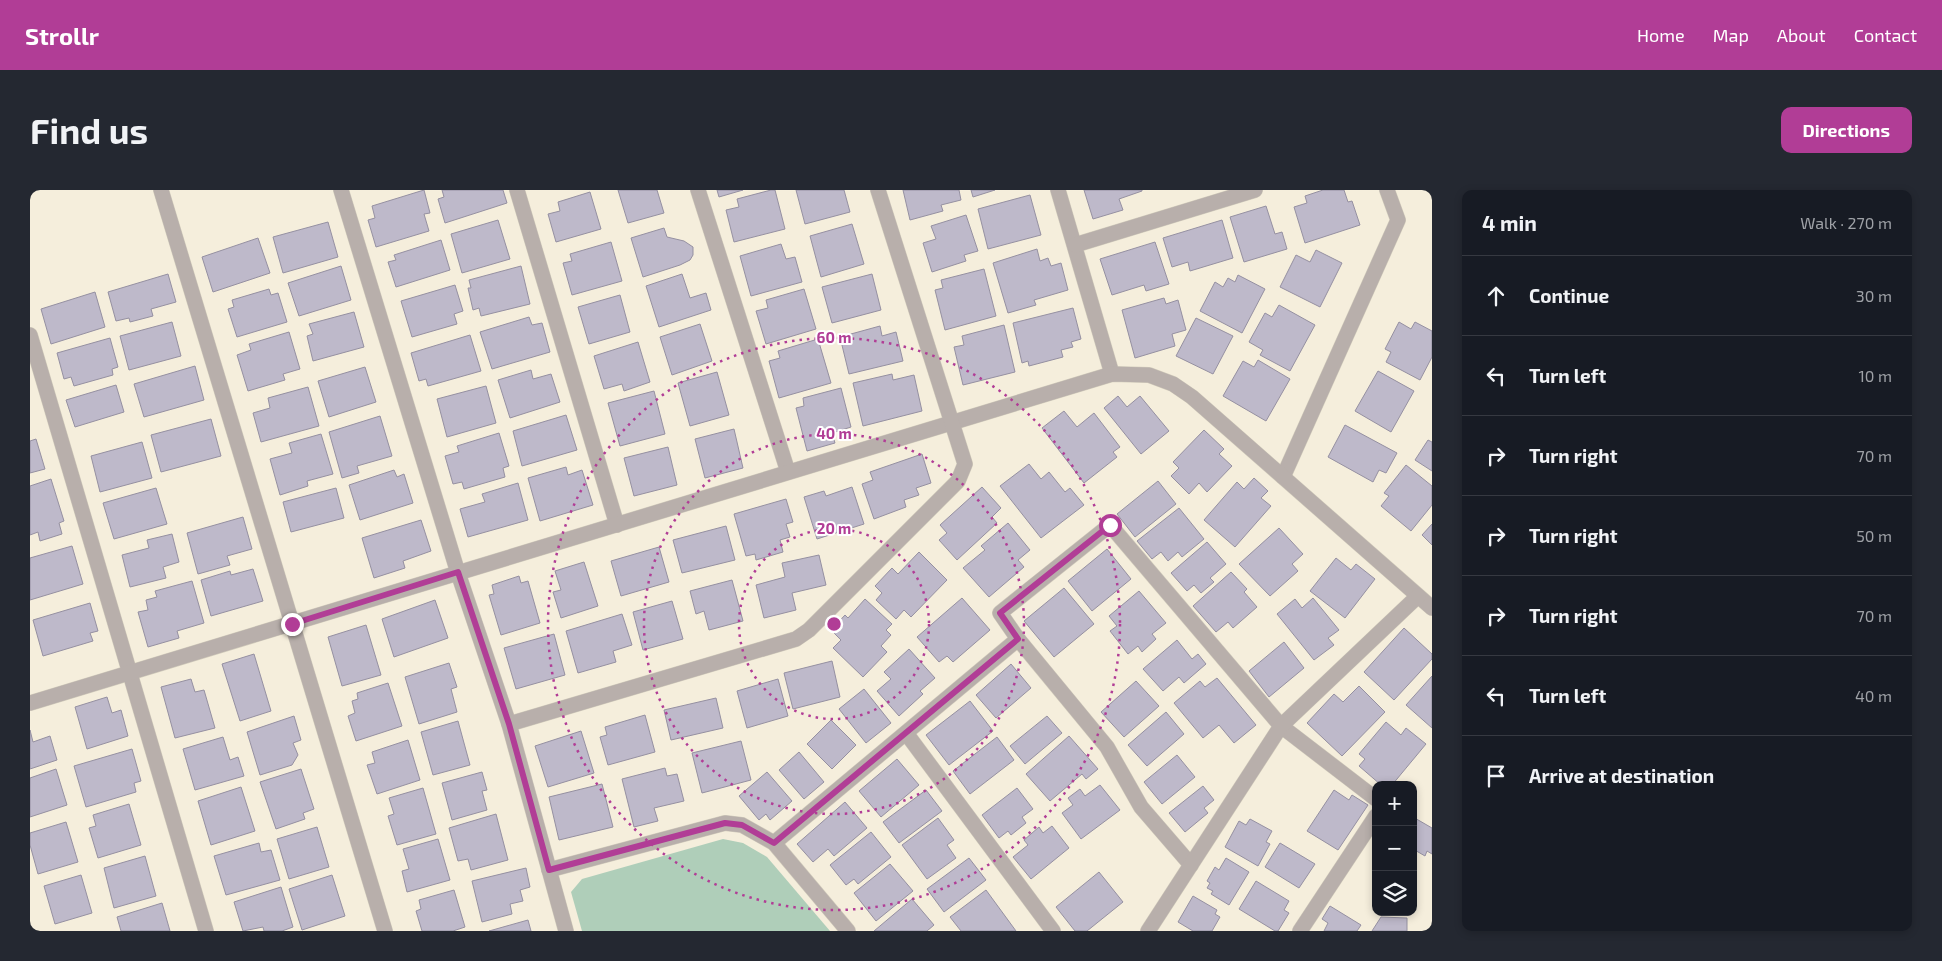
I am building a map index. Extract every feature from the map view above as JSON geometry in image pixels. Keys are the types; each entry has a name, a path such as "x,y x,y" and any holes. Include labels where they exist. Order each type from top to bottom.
{"street":[{"path":"161,190 385,931"},
{"path":"341,190 458,572 509,724 566,931"},
{"path":"517,190 617,524"},
{"path":"698,190 788,472"},
{"path":"509,724 796,639 809,630 958,481 966,464 878,190"},
{"path":"1058,190 1112,374"},
{"path":"1075,245 1238,192 1255,190"},
{"path":"1282,477 1398,220 1387,190"},
{"path":"30,335 206,931"},
{"path":"30,703 1112,374 1149,375 1172,384 1192,397 1432,608"},
{"path":"1191,865 1141,808 1107,747 1018,639 1000,613 1110,525 1281,726 1372,796"},
{"path":"1148,931 1281,726 1418,596"},
{"path":"774,843 1018,639"},
{"path":"906,733 1053,931"},
{"path":"1300,931 1372,822"},
{"path":"549,870 725,823 742,825 774,843 848,931"}],"green space":[{"path":"723,839 743,843 767,857 830,931 582,931 571,892 582,879"}],"building":[{"path":"424,190 430,213 424,214 429,231 376,247 368,220 375,218 372,206"},
{"path":"442,190 503,190 507,203 445,223 438,199 444,197"},
{"path":"618,190 657,190 664,213 628,223"},
{"path":"717,190 743,190 719,197"},
{"path":"775,190 785,229 734,242 726,210 739,207 737,199"},
{"path":"796,190 844,190 850,212 805,224"},
{"path":"903,190 959,190 961,200 941,205 943,211 910,220"},
{"path":"971,190 995,190 973,197"},
{"path":"1084,190 1142,191 1119,199 1123,210 1093,219"},
{"path":"1323,190 1344,190 1348,202 1352,201 1360,225 1305,243 1294,207 1307,203 1305,196"},
{"path":"590,192 601,229 556,242 548,214 560,211 558,202"},
{"path":"1030,195 1041,235 988,249 978,209"},
{"path":"1266,206 1275,234 1282,232 1287,249 1244,262 1230,217"},
{"path":"966,215 978,251 964,255 966,261 932,272 923,243 936,239 931,226"},
{"path":"498,220 510,259 462,273 451,234"},
{"path":"1222,220 1233,258 1190,271 1188,262 1172,267 1163,238"},
{"path":"328,222 338,257 283,273 273,237"},
{"path":"852,224 864,264 821,277 810,236"},
{"path":"664,228 667,237 684,241 693,247 693,255 690,260 680,265 643,277 631,238"},
{"path":"258,238 270,273 213,292 202,257"},
{"path":"441,240 450,270 396,287 388,262 396,260 394,255"},
{"path":"611,242 622,281 572,295 563,263 572,261 570,254"},
{"path":"1155,242 1169,284 1146,291 1144,285 1112,295 1100,259"},
{"path":"781,244 786,259 795,257 802,282 751,296 740,256"},
{"path":"1037,249 1040,261 1048,258 1051,266 1061,263 1068,290 1034,300 1036,305 1008,313 993,263"},
{"path":"1316,250 1342,263 1320,307 1280,287 1296,255 1310,262"},
{"path":"341,266 351,300 299,316 288,283"},
{"path":"521,266 530,304 481,316 479,308 473,310 468,288 471,288 469,280"},
{"path":"984,269 996,316 945,330 935,290 943,288 941,280"},
{"path":"168,274 176,302 151,309 153,316 130,322 129,318 116,321 108,292"},
{"path":"682,274 690,298 706,293 711,310 659,327 646,286"},
{"path":"872,274 881,310 832,323 822,287"},
{"path":"1238,275 1265,289 1242,333 1200,311 1215,282 1223,287 1228,278 1235,282"},
{"path":"455,285 463,311 454,314 457,324 412,337 401,301"},
{"path":"269,289 271,295 278,293 287,322 237,337 228,309 234,307 232,300"},
{"path":"804,289 816,329 766,344 756,311 768,308 766,300"},
{"path":"95,292 105,327 51,344 41,309"},
{"path":"620,295 630,332 589,344 578,307"},
{"path":"1164,298 1166,304 1178,300 1186,330 1172,334 1175,346 1135,358 1122,310"},
{"path":"1279,305 1315,325 1290,371 1260,355 1263,350 1249,342 1265,313 1272,317"},
{"path":"1073,308 1081,339 1071,342 1073,347 1061,350 1063,357 1029,366 1028,361 1022,363 1013,323"},
{"path":"354,312 364,347 313,361 307,336 313,334 309,324"},
{"path":"529,317 532,325 542,323 550,352 492,369 480,332"},
{"path":"1196,318 1233,336 1213,374 1176,356"},
{"path":"172,322 181,356 129,370 120,336"},
{"path":"1399,322 1411,329 1415,322 1432,331 1432,357 1420,380 1386,362 1391,352 1385,349"},
{"path":"700,324 712,361 672,375 660,337"},
{"path":"1004,325 1015,372 963,385 954,347 964,345 962,336"},
{"path":"880,326 882,336 896,332 903,361 849,374 840,337"},
{"path":"289,332 300,369 283,374 285,380 248,391 237,355 251,350 249,344"},
{"path":"470,335 481,371 428,386 426,379 419,381 411,353"},
{"path":"110,338 118,367 112,369 113,375 74,386 71,377 64,379 57,353"},
{"path":"818,339 831,383 779,398 769,361 780,358 778,351"},
{"path":"638,342 650,382 624,391 622,384 604,389 594,356"},
{"path":"1258,360 1290,379 1266,421 1223,396 1243,361 1254,367"},
{"path":"195,366 204,400 144,417 134,384"},
{"path":"365,367 376,402 329,417 318,381"},
{"path":"531,370 533,379 551,374 560,402 510,418 498,380"},
{"path":"1378,371 1414,391 1391,432 1355,411"},
{"path":"717,372 729,415 690,426 678,383"},
{"path":"892,374 893,380 914,375 922,411 863,426 853,383"},
{"path":"116,385 124,412 75,427 66,400"},
{"path":"486,386 496,423 447,437 437,399"},
{"path":"308,387 319,426 261,442 253,413 270,408 268,398"},
{"path":"841,388 851,427 832,433 835,443 807,451 796,408 804,406 803,398"},
{"path":"654,391 665,434 620,446 608,403"},
{"path":"1118,396 1127,407 1140,396 1169,431 1141,454 1104,408"},
{"path":"1064,411 1077,427 1094,413 1120,447 1113,452 1117,457 1084,483 1042,428"},
{"path":"566,415 577,450 522,466 513,431"},
{"path":"380,416 392,456 357,466 359,473 342,478 329,432"},
{"path":"211,419 221,456 161,472 151,435"},
{"path":"1345,425 1397,453 1386,473 1379,470 1373,482 1328,457"},
{"path":"734,429 743,468 705,478 695,439"},
{"path":"1204,430 1224,449 1219,454 1232,466 1207,492 1199,483 1189,494 1171,476 1179,468 1173,462"},
{"path":"499,433 509,466 503,468 505,477 464,489 462,482 453,484 445,456 459,452 457,446"},
{"path":"321,434 333,474 307,481 308,486 280,495 270,459 292,453 289,443"},
{"path":"36,439 45,469 30,473 30,441"},
{"path":"1428,440 1432,442 1432,471 1415,460"},
{"path":"142,442 152,478 100,492 91,456"},
{"path":"668,447 677,485 634,496 624,458"},
{"path":"922,454 931,483 916,488 919,495 904,500 906,507 874,519 862,484 873,480 870,472"},
{"path":"1029,464 1041,479 1049,472 1065,492 1070,488 1084,505 1041,538 1000,486"},
{"path":"1406,465 1432,486 1432,505 1411,531 1381,506 1389,496 1384,493"},
{"path":"566,467 568,475 582,470 593,505 540,521 528,478"},
{"path":"394,470 397,477 404,474 413,503 360,520 349,485"},
{"path":"1254,478 1268,491 1261,498 1271,506 1235,547 1204,520 1237,482 1244,489"},
{"path":"51,479 64,521 59,523 62,534 40,541 38,532 30,535 30,486"},
{"path":"1158,481 1176,504 1135,537 1117,514"},
{"path":"518,483 528,520 468,537 460,509 485,502 482,494"},
{"path":"852,487 864,524 817,539 804,497 824,491 826,496"},
{"path":"982,487 1001,508 992,517 997,523 957,560 939,540 947,533 940,525"},
{"path":"156,488 167,524 114,539 103,503"},
{"path":"336,488 344,518 291,532 283,502"},
{"path":"786,499 793,522 786,524 790,537 780,540 783,552 756,560 755,554 746,556 734,514"},
{"path":"1179,508 1204,539 1182,557 1178,552 1168,561 1161,552 1152,559 1137,541"},
{"path":"243,517 252,549 227,556 230,565 198,574 187,533"},
{"path":"421,520 431,551 403,561 405,568 374,578 362,538"},
{"path":"1008,523 1030,550 1018,560 1024,567 989,597 963,568 985,550 981,546"},
{"path":"1432,524 1432,545 1422,535"},
{"path":"726,526 735,560 682,573 673,540"},
{"path":"1279,528 1303,554 1292,564 1298,571 1270,596 1239,564"},
{"path":"172,534 179,562 163,567 166,578 130,587 122,555 149,548 147,540"},
{"path":"1207,542 1226,564 1210,578 1214,582 1201,593 1194,585 1187,591 1171,573"},
{"path":"72,546 83,584 30,600 30,558"},
{"path":"659,547 669,582 621,596 611,561"},
{"path":"1107,549 1131,579 1092,611 1068,581"},
{"path":"919,552 947,580 911,617 904,610 896,619 876,600 882,593 875,586 892,568 898,574"},
{"path":"819,555 826,585 792,593 796,610 764,618 756,585 785,577 782,563"},
{"path":"1336,558 1351,570 1356,564 1375,579 1345,618 1310,591"},
{"path":"584,562 598,606 561,618 553,592 561,590 555,571"},
{"path":"253,569 263,601 211,616 201,580 230,571 231,575"},
{"path":"1231,572 1247,589 1244,592 1257,607 1233,628 1228,622 1216,632 1193,606"},
{"path":"519,576 521,583 528,581 540,623 501,635 489,595 494,594 492,585"},
{"path":"732,580 743,621 709,630 704,611 696,614 690,591"},
{"path":"192,581 204,623 177,631 179,638 148,647 138,612 148,610 146,600 157,597 155,591"},
{"path":"1064,588 1094,624 1054,657 1024,621"},
{"path":"1139,591 1166,623 1152,634 1156,639 1142,652 1138,646 1128,654 1110,631 1117,626 1109,616"},
{"path":"962,598 990,630 953,662 947,656 939,662 917,637"},
{"path":"1313,598 1339,630 1328,638 1334,645 1314,660 1277,614 1295,599 1302,608"},
{"path":"865,599 892,624 886,630 891,635 881,646 887,652 863,677 833,648 841,640 831,630 845,615 848,618"},
{"path":"435,600 448,638 394,657 382,619"},
{"path":"672,601 683,639 643,650 633,612"},
{"path":"90,603 98,631 90,633 93,641 43,656 33,620"},
{"path":"622,614 632,645 613,651 616,662 578,673 566,631"},
{"path":"366,625 381,675 342,686 328,637"},
{"path":"1404,628 1432,654 1432,659 1394,700 1364,672"},
{"path":"554,634 565,675 516,689 504,648"},
{"path":"1177,640 1192,659 1198,654 1206,664 1184,683 1179,677 1163,691 1143,669"},
{"path":"1284,642 1304,668 1269,697 1249,671"},
{"path":"909,649 935,678 920,691 923,694 899,716 877,691 891,679 884,672"},
{"path":"254,654 271,711 240,721 222,664"},
{"path":"832,661 840,697 793,709 784,673"},
{"path":"449,663 457,687 451,689 457,712 419,724 405,677"},
{"path":"1011,664 1031,688 996,718 976,695"},
{"path":"1432,676 1432,728 1406,705"},
{"path":"1217,678 1256,725 1234,743 1219,725 1203,738 1174,703 1200,681 1205,687"},
{"path":"191,679 195,692 204,690 215,728 175,738 161,687"},
{"path":"778,679 788,716 747,728 737,691"},
{"path":"1136,681 1159,706 1124,737 1101,712"},
{"path":"388,683 402,726 356,741 348,716 355,713 352,701 358,699 357,693"},
{"path":"1359,686 1385,712 1342,756 1307,723 1334,694 1343,702"},
{"path":"864,689 891,723 866,743 839,709"},
{"path":"107,697 112,713 121,710 128,736 87,749 75,707"},
{"path":"716,698 723,728 671,740 664,710"},
{"path":"970,701 993,731 949,765 926,735"},
{"path":"1166,712 1184,734 1147,766 1128,745"},
{"path":"645,715 655,752 608,765 600,737 607,735 605,727"},
{"path":"294,716 301,740 293,743 298,755 292,765 260,775 247,732"},
{"path":"1047,716 1062,733 1025,764 1010,746"},
{"path":"831,720 856,745 832,769 807,744"},
{"path":"458,721 470,765 433,775 421,732"},
{"path":"1386,722 1401,735 1406,728 1426,744 1395,781 1376,781 1359,766 1365,759 1359,754"},
{"path":"30,730 33,742 50,736 57,760 30,769"},
{"path":"581,731 594,773 548,787 535,746"},
{"path":"1069,736 1098,769 1086,779 1082,774 1050,801 1026,774"},
{"path":"223,737 230,760 238,757 244,776 195,790 183,749"},
{"path":"997,737 1014,760 970,794 953,771"},
{"path":"408,740 420,780 377,794 367,765 375,763 372,752"},
{"path":"741,741 751,780 702,793 692,753"},
{"path":"132,749 141,781 134,783 136,792 86,807 74,766"},
{"path":"799,752 824,782 804,799 779,770"},
{"path":"1177,755 1195,777 1162,804 1144,782"},
{"path":"897,759 919,785 881,817 859,791"},
{"path":"665,768 667,776 677,774 684,801 654,808 658,821 634,827 622,779"},
{"path":"56,769 67,805 30,817 30,778"},
{"path":"301,769 314,809 303,813 305,819 276,829 260,782"},
{"path":"482,772 487,790 482,791 487,810 452,820 442,783"},
{"path":"767,772 792,801 770,820 766,814 759,820 739,796"},
{"path":"602,784 613,827 559,840 549,797"},
{"path":"1100,785 1120,810 1081,839 1062,813 1073,805 1068,798 1080,789 1085,796"},
{"path":"1203,786 1214,800 1204,808 1208,813 1185,832 1169,813"},
{"path":"241,787 255,831 211,845 198,801"},
{"path":"423,788 436,834 397,845 388,816 394,814 389,798"},
{"path":"1017,788 1033,809 1022,817 1026,823 1011,835 1008,831 999,838 982,815"},
{"path":"926,790 942,811 899,843 883,822"},
{"path":"1334,790 1349,800 1352,795 1368,805 1338,850 1307,831"},
{"path":"845,802 867,828 834,856 828,849 813,862 797,844"},
{"path":"129,804 141,845 98,858 89,828 96,826 93,815"},
{"path":"496,814 508,860 471,870 468,859 458,861 449,828"},
{"path":"938,818 954,840 947,845 956,858 927,879 902,845"},
{"path":"1250,819 1272,831 1266,842 1270,844 1258,866 1225,847 1239,821 1246,825"},
{"path":"1417,819 1432,828 1432,854 1427,851 1425,856 1417,851"},
{"path":"66,822 78,862 38,874 30,845 30,833"},
{"path":"1052,826 1069,848 1031,879 1013,857 1028,845 1024,840 1039,827 1043,833"},
{"path":"317,827 329,867 289,879 277,839"},
{"path":"871,832 891,857 858,884 854,879 846,885 830,865"},
{"path":"438,839 450,880 407,892 402,871 409,869 403,849"},
{"path":"259,843 261,852 271,850 280,880 226,895 214,856"},
{"path":"1280,843 1315,864 1299,888 1265,867"},
{"path":"145,856 156,896 114,908 104,868"},
{"path":"969,858 986,880 944,912 927,889"},
{"path":"1226,858 1249,872 1229,905 1211,894 1213,891 1207,888 1210,883 1207,881 1215,867 1219,870"},
{"path":"890,864 913,891 876,921 854,893"},
{"path":"526,868 530,887 520,890 523,901 510,904 512,914 482,922 472,881"},
{"path":"1099,872 1123,902 1087,931 1075,931 1056,907"},
{"path":"81,875 92,913 55,924 44,886"},
{"path":"332,875 345,916 302,930 289,889"},
{"path":"1256,881 1289,901 1284,910 1289,913 1278,931 1239,909"},
{"path":"281,887 293,927 282,931 264,931 263,927 243,931 234,902"},
{"path":"454,890 465,927 453,931 422,931 416,911 421,909 419,900"},
{"path":"986,890 1016,931 961,931 950,917"},
{"path":"1193,896 1217,910 1215,914 1220,917 1212,931 1193,931 1178,922"},
{"path":"912,899 934,925 927,931 874,931"},
{"path":"162,903 170,931 121,931 117,917"},
{"path":"1330,906 1361,925 1357,931 1324,931 1328,923 1322,919"},
{"path":"1381,917 1407,918 1407,931 1372,931"},
{"path":"528,920 531,931 489,931"}],"route":[{"path":"292,624 458,572 509,724 549,870 725,823 742,825 774,843 1018,639 1000,613 1110,525"}]}
